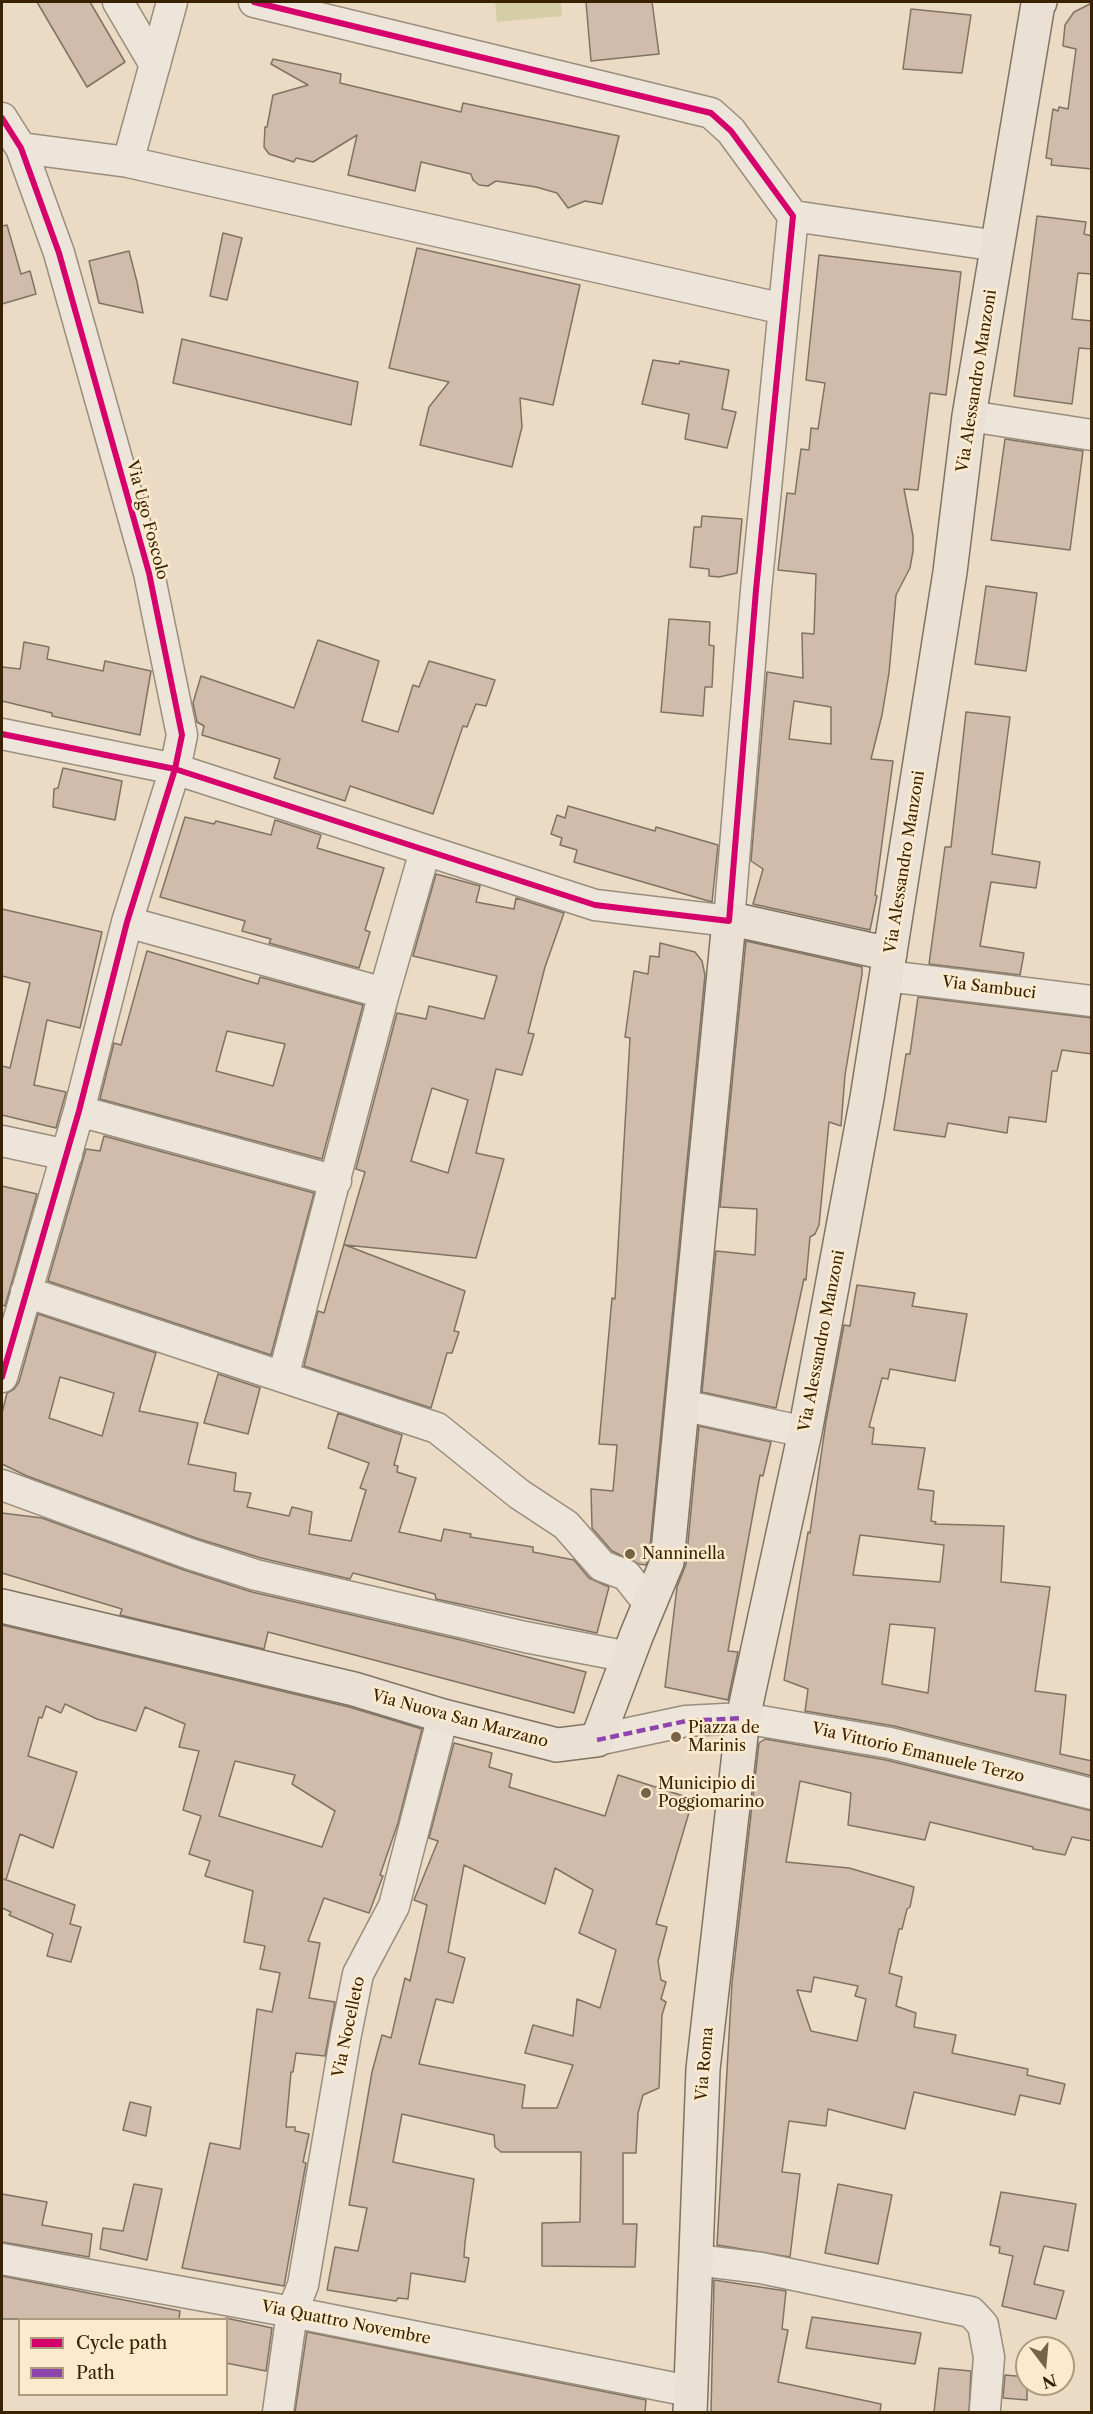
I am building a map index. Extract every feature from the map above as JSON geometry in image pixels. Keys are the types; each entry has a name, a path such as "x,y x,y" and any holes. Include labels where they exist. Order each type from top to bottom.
{"main road":[{"name":"Via Alessandro Manzoni","path":"743,1718 805,1432 867,1098 950,572 969,416 1040,2"},
{"path":"597,1740 628,1656 667,1562 729,921 741,921 888,965"},
{"name":"Via Nuova San Marzano","path":"2,1606 354,1689 443,1716 557,1745 597,1740"},
{"name":"Via Roma","path":"690,2402 703,2069 743,1718"}],"street":[{"path":"118,2 155,66"},
{"path":"128,162 172,2"},
{"path":"2,734 175,769 595,905 729,921 756,590 793,216 731,131 711,113 254,2"},
{"name":"Via Ugo Foscolo","path":"2,118 21,148 59,253 149,573 183,735 175,769 127,922 80,1111 2,1377"},
{"path":"21,148 128,162 784,309"},
{"path":"793,216 998,246"},
{"path":"969,416 1092,435"},
{"path":"283,1377 384,993 424,851"},
{"path":"127,922 384,993"},
{"name":"Via Sambuci","path":"888,965 1092,1001"},
{"path":"80,1111 336,1181"},
{"path":"2,1141 67,1155"},
{"path":"26,1292 437,1428 519,1494 566,1525 602,1566 626,1575 650,1605"},
{"path":"682,1405 805,1432"},
{"path":"2,1485 190,1554 256,1575 525,1637 628,1656"},
{"name":"Via Nocelleto","path":"278,2412 292,2312 303,2285 358,1974 393,1906 443,1716"},
{"name":"Via Vittorio Emanuele Terzo","path":"597,1740 686,1721 743,1718 890,1743 1092,1794"},
{"name":"Via Quattro Novembre","path":"2,2259 292,2312 690,2402"},
{"path":"696,2260 760,2268 971,2312 983,2325 989,2357 985,2409"}],"shaded area":[{"path":"495,2 561,2 562,16 497,22"}],"building":[{"path":"37,2 90,2 125,62 87,87"},
{"path":"586,2 652,2 659,54 591,61"},
{"path":"1092,3 1092,169 1051,165 1052,159 1046,158 1053,109 1058,111 1059,107 1068,109 1076,49 1063,46 1065,25 1074,12"},
{"path":"911,9 971,15 962,73 903,69"},
{"path":"273,59 341,74 340,83 461,112 463,103 619,136 602,204 585,201 568,208 557,193 536,187 496,181 488,186 479,185 473,180 471,174 421,162 415,191 348,175 357,135 313,162 296,158 294,162 269,154 264,147 265,127 267,127 273,95 308,85 271,64"},
{"path":"1037,216 1086,222 1084,234 1092,236 1092,274 1078,273 1072,319 1092,321 1092,349 1079,348 1072,404 1014,396"},
{"path":"7,225 21,274 30,271 36,294 2,304 2,226"},
{"path":"223,233 242,238 227,300 210,296"},
{"path":"417,248 580,285 553,405 520,398 522,427 512,467 420,445 429,407 449,382 389,368"},
{"path":"129,251 143,313 99,303 89,261"},
{"path":"819,255 961,272 946,395 930,393 918,490 904,489 913,536 913,551 910,568 896,595 889,673 871,759 893,761 875,895 877,896 870,930 753,904 763,869 751,861 767,672 803,678 802,633 814,634 816,574 778,570 787,493 795,494 801,449 809,450 811,428 818,429 825,383 806,380","holes":["794,701 831,707 831,744 789,739"]},
{"path":"182,339 358,382 351,425 173,383"},
{"path":"653,360 679,364 680,361 729,370 722,409 736,412 727,448 685,439 689,414 642,404"},
{"path":"1005,439 1083,451 1070,550 991,540"},
{"path":"702,516 742,519 737,573 719,577 709,576 709,569 690,567 694,527 701,527"},
{"path":"986,586 1037,593 1026,671 975,664"},
{"path":"669,619 710,622 709,645 714,646 712,687 705,687 703,716 661,712"},
{"path":"318,640 379,661 362,721 398,732 413,685 419,687 429,661 495,680 486,706 476,704 467,727 463,726 433,814 350,786 345,801 274,778 280,759 202,735 204,726 197,722 193,703 201,676 294,708"},
{"path":"24,642 49,647 47,659 103,671 105,661 151,671 140,735 52,716 52,713 2,701 2,667 20,669"},
{"path":"966,712 1010,717 992,854 1040,862 1036,888 991,882 980,946 1024,953 1020,975 929,964 945,847 951,847"},
{"path":"63,768 122,781 115,820 53,807 54,789 58,788"},
{"path":"568,806 655,831 656,827 718,845 712,902 574,862 577,850 560,845 562,838 551,834 557,815 565,818"},
{"path":"185,817 214,824 216,821 271,835 275,820 321,835 317,848 384,868 365,930 370,932 359,968 269,943 271,939 242,931 245,921 160,897"},
{"path":"436,874 480,886 476,902 514,909 516,898 564,913 545,967 528,1033 534,1034 522,1075 496,1069 476,1153 504,1159 476,1258 345,1245 465,1291 454,1331 459,1332 452,1353 447,1353 431,1408 304,1366 318,1311 324,1313 365,1172 356,1169 397,1013 426,1019 429,1006 484,1019 497,976 413,956","holes":["432,1088 468,1100 448,1173 411,1161"]},
{"path":"2,909 102,932 80,1028 47,1020 34,1085 66,1092 56,1128 2,1115 2,1066 10,1068 30,983 2,976"},
{"path":"746,941 862,967 845,1075 841,1126 829,1122 819,1225 815,1234 810,1237 806,1280 804,1279 776,1408 702,1392 716,1251 755,1255 757,1209 720,1207"},
{"path":"660,943 695,952 702,961 705,975 649,1557 646,1565 612,1551 592,1528 591,1489 613,1491 617,1445 599,1444 612,1298 615,1299 630,1038 625,1037 634,971 648,974 650,956 659,957"},
{"path":"147,951 258,984 260,977 363,1005 322,1159 100,1099 114,1043 121,1045","holes":["227,1031 285,1044 273,1086 216,1071"]},
{"path":"918,997 1092,1018 1092,1054 1062,1050 1057,1071 1052,1071 1046,1122 1009,1117 1007,1133 948,1123 945,1137 894,1130 906,1054 910,1054"},
{"path":"104,1136 314,1193 271,1355 48,1281 86,1149 100,1151"},
{"path":"2,1186 37,1194 5,1306 2,1305"},
{"path":"857,1285 915,1293 912,1306 967,1314 955,1381 890,1369 888,1379 882,1378 869,1427 874,1428 872,1444 925,1448 918,1489 934,1491 931,1521 936,1522 935,1524 1004,1526 1001,1582 1050,1587 1035,1691 1066,1695 1060,1754 1092,1761 1092,1776 894,1726 805,1711 808,1689 784,1680 808,1532 810,1533 826,1421 844,1325 850,1326","holes":["860,1535 944,1545 940,1582 853,1575","890,1624 935,1628 928,1693 882,1684"]},
{"path":"38,1314 156,1353 139,1411 198,1423 188,1464 236,1473 234,1491 251,1493 247,1507 289,1516 292,1507 312,1512 309,1534 351,1541 366,1490 360,1488 369,1463 328,1448 338,1413 402,1435 394,1465 398,1466 397,1472 416,1478 399,1532 441,1541 444,1529 471,1534 470,1537 533,1547 533,1552 574,1560 589,1578 609,1587 597,1633 436,1599 435,1594 353,1573 350,1579 261,1558 196,1538 27,1476 2,1464 2,1413 7,1393 19,1382","holes":["60,1377 114,1393 102,1436 49,1418"]},
{"path":"218,1374 260,1388 248,1434 204,1423"},
{"path":"699,1426 771,1442 763,1476 760,1475 728,1651 738,1652 728,1700 665,1687 677,1587 686,1564"},
{"path":"2,1513 42,1518 184,1570 252,1592 461,1640 586,1672 574,1713 268,1632 264,1649 120,1615 122,1609 2,1573"},
{"path":"2,1625 349,1707 422,1729 398,1823 380,1875 383,1876 369,1913 324,1898 308,1941 320,1943 309,1998 335,2002 325,2056 296,2053 293,2072 291,2072 286,2127 295,2127 295,2131 309,2134 284,2286 182,2268 210,2143 240,2149 257,2009 272,2012 280,1973 260,1969 265,1946 244,1942 253,1891 205,1876 210,1861 189,1854 201,1816 183,1810 199,1751 179,1747 185,1724 145,1707 136,1731 97,1719 65,1704 61,1713 46,1706 42,1718 39,1717 28,1756 77,1772 53,1848 20,1834 6,1880 75,1905 70,1924 81,1927 71,1962 47,1956 53,1934 9,1915 11,1912 2,1908","holes":["235,1761 295,1775 292,1784 335,1811 322,1847 219,1816"]},
{"path":"765,1739 886,1760 1092,1811 1092,1841 1072,1837 1065,1855 930,1822 925,1840 848,1825 851,1793 800,1781 786,1862 849,1868 914,1887 910,1907 907,1909 902,1929 899,1929 889,1973 902,1977 896,2006 916,2013 914,2027 956,2035 952,2053 1028,2069 1027,2075 1065,2084 1060,2104 1020,2095 1015,2115 914,2092 905,2129 828,2109 826,2126 789,2121 782,2172 800,2174 790,2257 717,2245 732,1983 759,1743","holes":["814,1977 858,1986 855,1996 866,1999 857,2041 811,2031 797,1990 811,1992"]},
{"path":"454,1743 492,1753 489,1767 512,1774 509,1787 605,1816 618,1775 693,1799 656,1924 667,1927 658,1961 661,1980 666,1982 661,1999 666,2002 662,2015 659,2088 643,2095 638,2113 636,2153 623,2153 623,2224 637,2224 635,2267 542,2266 542,2223 580,2222 581,2152 501,2152 495,2147 494,2135 402,2114 393,2162 474,2179 465,2242 464,2257 469,2258 465,2282 411,2273 408,2299 398,2298 396,2301 327,2290 335,2247 358,2251 367,2208 349,2205 372,2072 382,2035 391,2038 405,1978 410,1981 427,1905 414,1900 438,1841 429,1838","holes":["464,1865 545,1904 555,1868 593,1890 579,1933 616,1950 600,2008 577,1999 573,2036 533,2025 525,2053 573,2065 557,2108 522,2108 525,2085 419,2064 436,1999 453,2003 465,1958 448,1952"]},
{"path":"130,2102 151,2107 146,2136 123,2130"},
{"path":"134,2184 162,2189 147,2260 100,2249 103,2228 123,2231"},
{"path":"838,2184 892,2195 878,2264 825,2253"},
{"path":"1001,2192 1076,2204 1068,2251 1044,2246 1034,2284 1064,2291 1056,2319 1002,2306 1013,2256 999,2253 1000,2247 990,2245"},
{"path":"2,2194 47,2202 42,2225 92,2234 89,2257 2,2242"},
{"path":"2,2276 180,2311 179,2318 2,2319"},
{"path":"714,2280 786,2291 782,2329 788,2330 778,2382 881,2404 880,2412 711,2412"},
{"path":"812,2317 921,2333 915,2364 806,2348"},
{"path":"228,2318 272,2328 266,2371 228,2363"},
{"path":"307,2332 646,2400 645,2412 295,2412"},
{"path":"939,2368 971,2371 969,2412 934,2412"},
{"path":"1005,2375 1015,2376 1015,2396 1027,2396 1027,2400 1003,2398"}],"marked path":[{"path":"597,1740 686,1721 743,1718"}],"cycle path":[{"path":"2,1377 79,1111 127,922 175,769 595,905 729,921 756,590 793,216 731,131 711,113 254,2"},
{"path":"2,118 21,148 59,253 149,573 182,735 175,769 2,734"}],"place":[{"name":"Nanninella","path":"630,1554"},
{"name":"Piazza de Marinis","path":"676,1737"},
{"name":"Municipio di Poggiomarino","path":"646,1793"}]}
